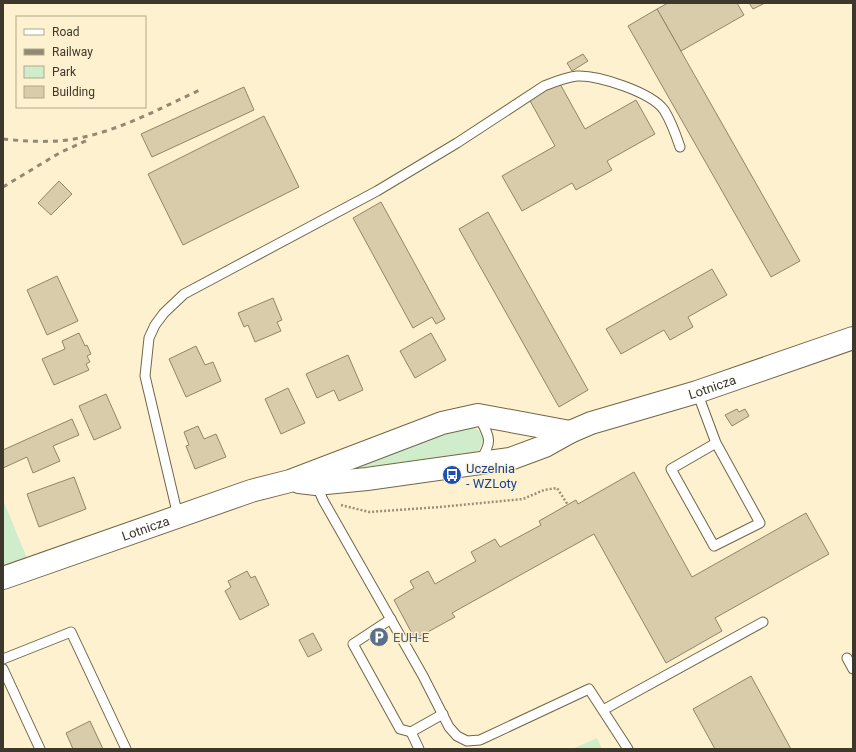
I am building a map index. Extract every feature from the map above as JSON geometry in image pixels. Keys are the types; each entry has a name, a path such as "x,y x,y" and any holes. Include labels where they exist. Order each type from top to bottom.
{"street":[{"name":"Lotnicza","path":"3,578 251,491 290,481 320,492 510,459 545,446 570,432 591,423 697,392 853,338"},
{"path":"290,481 442,423 478,415 570,432"}],"lane":[{"path":"178,516 145,376 148,344 152,331 164,313 184,294 377,191 457,143 544,86 554,82 576,76 596,78 644,94 663,109 680,147"},
{"path":"697,392 716,443 760,523 714,546 671,469 716,443"},
{"path":"478,415 489,436 489,445 478,464"},
{"path":"320,492 391,618 449,727 457,736 467,741 480,740 589,690 628,749"},
{"path":"391,618 353,644 400,729 411,732 443,714"},
{"path":"603,710 763,622"},
{"path":"3,659 71,632 126,749"},
{"path":"847,658 853,669"},
{"path":"3,670 40,749"},
{"path":"411,732 419,749"}],"path":[{"path":"320,492 369,512 523,499 544,490 557,488 568,505"}],"green space":[{"path":"471,426 479,431 484,439 479,450 470,455 356,468 355,464"},
{"path":"3,500 27,558 3,566"},
{"path":"597,738 602,749 572,749"}],"building":[{"path":"668,3 737,3 744,15 681,51 657,9"},
{"path":"749,3 765,3 753,9"},
{"path":"657,9 800,261 771,277 628,26"},
{"path":"583,54 588,61 572,71 567,63"},
{"path":"559,82 585,129 636,100 655,134 607,161 612,170 576,190 572,183 522,211 502,176 555,146 529,99"},
{"path":"244,87 254,110 152,157 141,134"},
{"path":"264,116 299,187 183,245 148,174"},
{"path":"59,181 72,194 51,215 38,203"},
{"path":"381,202 445,319 436,324 432,317 413,328 353,218"},
{"path":"488,212 588,390 559,407 459,229"},
{"path":"712,269 727,295 688,317 693,327 670,340 664,330 621,354 606,329"},
{"path":"57,276 78,321 47,335 27,290"},
{"path":"273,298 282,320 277,322 281,331 255,342 248,325 244,327 238,313"},
{"path":"79,333 85,346 87,345 91,354 87,356 90,362 86,364 89,370 54,385 42,359 65,349 62,341"},
{"path":"431,333 446,360 415,378 400,351"},
{"path":"196,346 205,365 213,362 221,381 186,397 169,359"},
{"path":"348,355 363,390 339,401 334,390 317,398 306,374"},
{"path":"288,388 305,423 281,434 265,399"},
{"path":"106,394 121,428 94,440 79,406"},
{"path":"737,409 739,412 745,409 749,416 732,426 725,415"},
{"path":"72,419 79,435 53,446 60,461 33,473 27,457 3,468 3,450"},
{"path":"198,426 204,439 216,434 226,457 195,469 186,446 189,445 184,432"},
{"path":"634,472 692,577 806,513 829,554 715,618 722,631 666,663 594,534 452,613 455,617 415,639 394,600 414,588 410,581 428,571 435,584 476,561 471,552 495,539 500,547 541,525 539,521 576,500 578,504"},
{"path":"74,477 86,509 39,527 27,494"},
{"path":"247,571 251,578 255,576 269,605 240,620 225,591 231,587 228,581"},
{"path":"313,633 322,650 308,657 299,640"},
{"path":"751,676 791,749 715,749 693,709"},
{"path":"90,721 103,749 73,749 66,733"}],"railway":[{"path":"3,139 58,141 96,134 150,114 202,89"},
{"path":"3,187 61,152 88,140"}],"place":[{"name":"Uczelnia - WZLoty","path":"452,475"},
{"name":"EUH-E","path":"379,637"}]}
